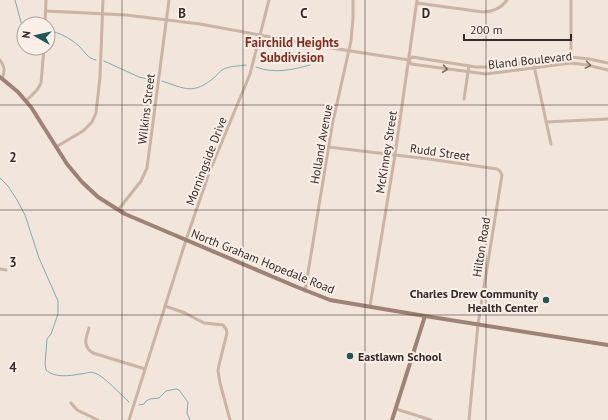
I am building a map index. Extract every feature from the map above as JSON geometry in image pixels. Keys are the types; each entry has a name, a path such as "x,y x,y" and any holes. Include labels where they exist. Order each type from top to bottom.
{"street":[{"path":"46,0 46,16"},
{"path":"56,147 83,131 92,122 96,113 100,78 104,0"},
{"name":"Wilkins Street","path":"118,210 141,181 147,168 169,0"},
{"name":"Morningside Drive","path":"129,420 186,240 223,137 245,87 270,0"},
{"name":"Holland Avenue","path":"305,291 328,147 352,28 353,0"},
{"path":"417,2 483,12 492,11 500,7 507,0"},
{"path":"571,0 571,64"},
{"name":"McKinney Street","path":"370,306 395,155 417,2"},
{"name":"Bland Boulevard","path":"46,11 126,15 200,24 348,51 409,60 412,57 469,66 497,67 571,57 608,63"},
{"path":"26,101 37,90 41,83 43,56"},
{"path":"0,60 5,70 1,78"},
{"name":"Bland Boulevard","path":"409,60 411,64 477,74 492,74 571,64 587,65 608,70"},
{"path":"533,61 551,144"},
{"path":"464,99 469,66"},
{"name":"North Graham Hopedale Road","path":"1,78 13,87 31,107 67,164 82,182 98,197 118,210 186,240 305,291 338,302 608,345"},
{"path":"546,122 608,119"},
{"name":"Rudd Street","path":"328,147 497,169 501,173"},
{"name":"Hilton Road","path":"469,420 478,324 502,175 501,173"},
{"path":"0,269 6,270"},
{"path":"166,306 204,322 220,324 226,329 227,333 218,371 230,420"},
{"path":"392,420 426,316"},
{"path":"89,328 86,343 90,352 145,369"},
{"path":"71,403 77,410 98,420"},
{"path":"396,409 431,420"}],"waterway":[{"path":"15,0 19,16"},
{"path":"56,32 68,38 79,46 89,57 96,60"},
{"path":"104,61 139,77 153,80"},
{"path":"162,81 184,88 195,88 207,83 224,69 246,65"},
{"path":"256,67 276,71 290,70 310,65"},
{"path":"0,178 8,186 25,215 39,258 58,301 58,314 51,334 47,339 46,370 49,373 62,376 93,372 108,382 129,402"},
{"path":"139,405 144,404 150,399 159,398 166,391 176,389 179,390 188,402 187,413 190,420"}],"place":[{"name":"Charles Drew Community Health Center","path":"546,300"},
{"name":"Eastlawn School","path":"350,356"}],"district":[{"name":"Fairchild Heights Subdivision","path":"292,50"}]}
